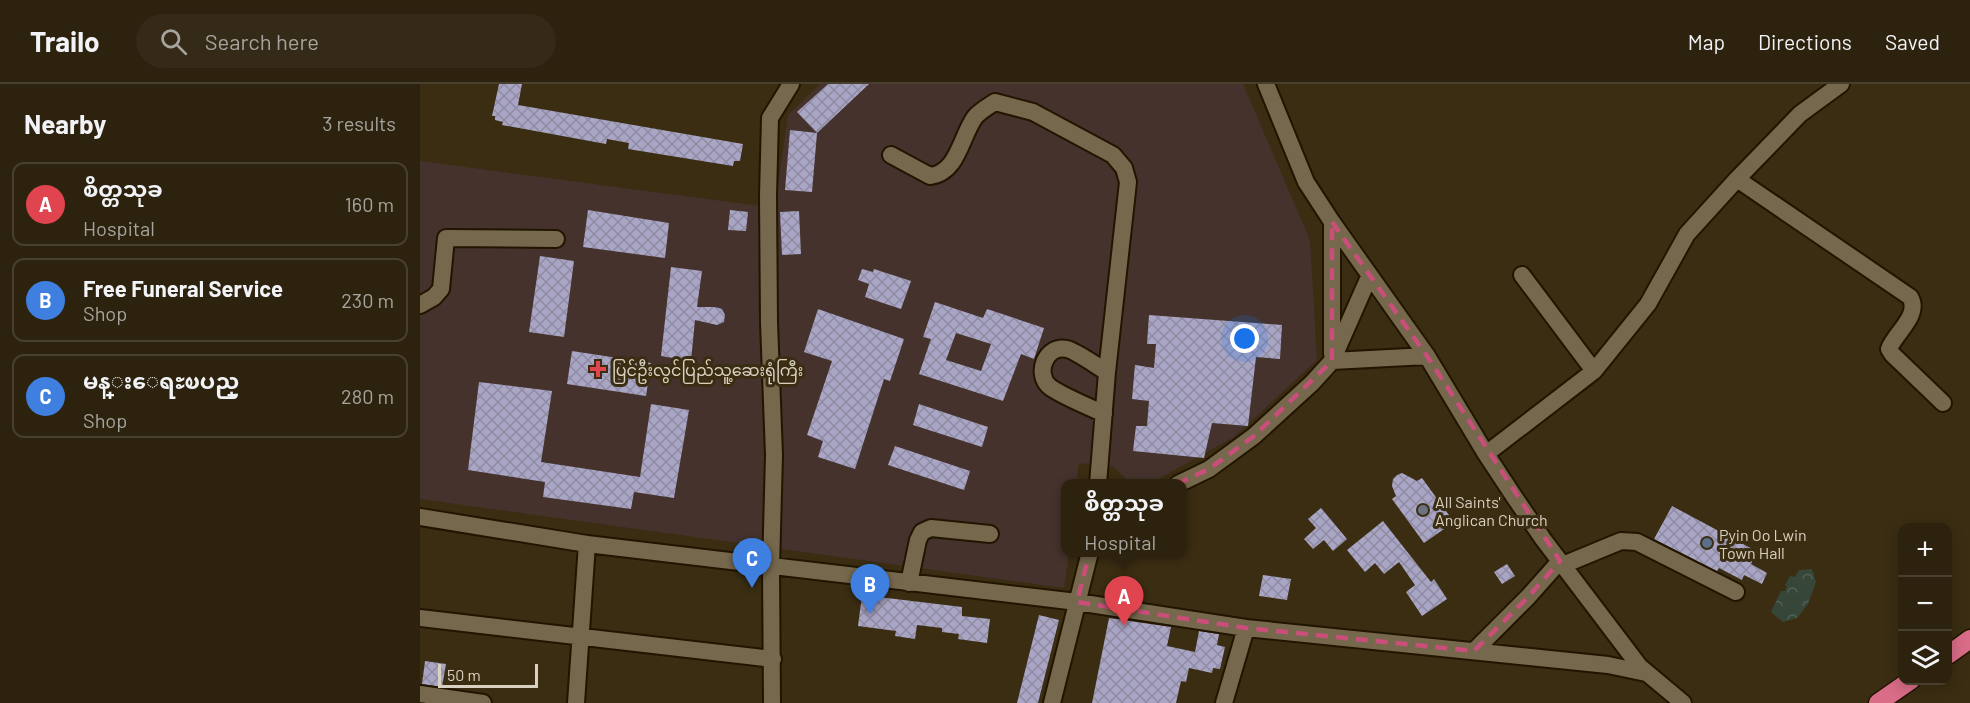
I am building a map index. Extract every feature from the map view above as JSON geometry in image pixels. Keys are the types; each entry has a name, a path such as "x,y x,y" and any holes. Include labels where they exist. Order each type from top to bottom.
{"highway":[{"path":"1952,652 1970,639"},
{"path":"1878,703 1902,691"}],"street":[{"path":"772,703 771,567 774,455 767,244 770,117 791,84"},
{"path":"1266,84 1306,182 1369,277 1427,356 1486,454 1561,563 1646,673 1683,703"},
{"path":"1273,102 1280,84"},
{"path":"1486,454 1594,371 1648,304 1687,234 1800,114 1841,84"},
{"path":"891,155 930,176 936,176 946,170 955,157 976,115 995,102 1034,112 1113,155 1124,168 1128,182 1107,372 1098,479"},
{"path":"1737,179 1910,297 1913,305 1912,313 1889,349 1943,403"},
{"path":"1332,222 1332,361"},
{"path":"420,305 434,297 441,289 446,238 556,238"},
{"path":"1522,275 1594,371"},
{"path":"1187,479 1209,469 1254,436 1312,383 1332,361 1369,277"},
{"path":"1104,414 1048,386 1042,372 1043,363 1057,349 1067,349 1107,372"},
{"path":"1332,361 1427,356"},
{"path":"420,517 587,544 1077,602 1246,628 1608,666 1646,673"},
{"path":"909,583 918,540 922,532 932,528 990,534"},
{"path":"1474,651 1561,563 1621,541 1637,542 1736,592"},
{"path":"576,703 587,544"},
{"path":"1052,703 1089,557"},
{"path":"420,618 773,659"},
{"path":"1224,703 1246,628"},
{"path":"420,694 483,703"}],"highlighted area":[{"path":"1332,222 1427,356 1560,561 1474,651 1246,628 1077,602 1093,539 1131,505 1209,469 1254,436 1332,361"}],"shaded area":[{"path":"820,84 1243,84 1310,240 1317,360 1234,437 1158,479 1126,479 1114,467 1079,463 1077,479 1061,479 1061,557 1068,557 1064,588 420,499 420,161 775,208 788,115"}],"green space":[{"path":"1812,569 1816,582 1808,604 1797,618 1783,622 1771,612 1781,591 1785,591 1787,587 1785,585 1790,576 1795,577 1799,570"}],"building":[{"path":"499,84 522,84 518,105 743,144 740,161 734,161 733,166 628,149 629,143 607,139 606,144 502,125 503,122 495,120 495,116 492,116"},
{"path":"828,84 869,84 817,133 797,112"},
{"path":"790,130 817,133 812,192 785,190"},
{"path":"588,210 669,223 665,258 583,247"},
{"path":"730,210 748,212 746,231 728,230"},
{"path":"799,211 801,254 782,255 780,212"},
{"path":"540,256 574,261 564,337 529,332"},
{"path":"671,267 702,271 697,307 722,309 725,315 724,322 717,325 695,320 691,361 661,356"},
{"path":"862,269 873,272 874,269 911,281 901,309 865,297 869,284 858,280"},
{"path":"935,302 983,318 987,309 1044,328 1034,359 1021,354 1003,401 919,374 931,339 923,337","holes":["956,333 991,344 981,371 946,360"]},
{"path":"818,309 904,339 890,381 884,379 855,469 818,457 823,441 807,435 832,361 804,352"},
{"path":"1149,315 1282,325 1280,359 1256,357 1248,426 1212,423 1204,458 1133,451 1136,426 1147,426 1149,401 1132,399 1135,365 1154,368 1156,344 1147,344"},
{"path":"572,351 651,363 646,396 567,384"},
{"path":"479,382 552,391 541,462 640,477 651,404 689,410 674,498 634,492 631,509 543,497 545,482 468,470"},
{"path":"919,404 988,427 982,447 913,425"},
{"path":"895,446 970,471 964,490 888,465"},
{"name":"All Saints' Anglican Church","path":"1402,473 1417,481 1422,478 1454,522 1424,543 1392,499 1396,496 1392,486 1393,479"},
{"path":"1672,506 1758,552 1751,564 1767,573 1762,584 1744,575 1742,580 1719,568 1717,571 1654,539"},
{"path":"1321,508 1347,539 1333,551 1324,540 1313,549 1304,539 1316,528 1308,519"},
{"path":"1383,521 1431,582 1434,579 1447,599 1422,616 1406,592 1415,585 1399,562 1384,574 1375,563 1365,572 1347,550"},
{"path":"1507,564 1515,576 1502,584 1494,572"},
{"path":"1263,575 1291,579 1287,600 1259,596"},
{"path":"862,595 962,607 962,616 990,619 987,643 958,639 959,634 942,632 942,628 917,625 915,639 895,636 896,631 858,626"},
{"path":"1039,615 1059,620 1038,703 1017,703"},
{"path":"1109,618 1171,627 1167,646 1195,652 1199,631 1219,634 1217,645 1225,647 1220,669 1213,668 1212,673 1189,668 1186,682 1181,681 1176,703 1092,703"},
{"path":"425,661 446,664 442,687 422,684"}],"place":[{"name":"ပြင်ဦးလွင်ပြည်သူ့ဆေးရုံကြီး","path":"598,369"},
{"name":"All Saints' Anglican Church","path":"1423,510"},
{"name":"Pyin Oo Lwin Town Hall","path":"1707,543"},
{"name":"မန္းေရႊၿပည္","path":"752,588"},
{"name":"Free Funeral Service","path":"870,614"},
{"name":"စိတ္တသုခ","path":"1124,626"}]}
